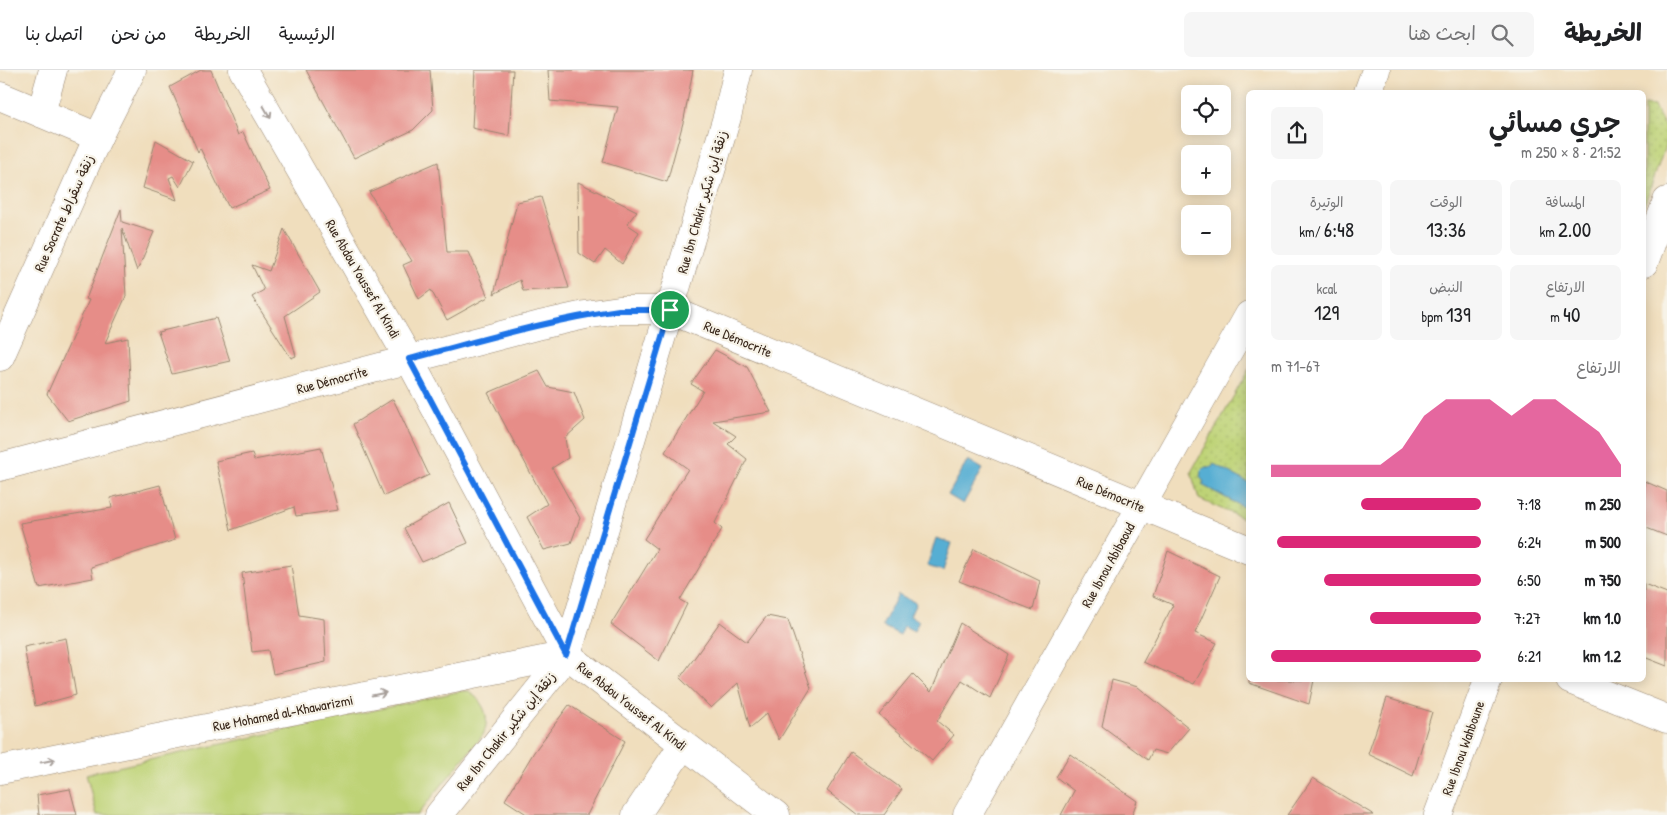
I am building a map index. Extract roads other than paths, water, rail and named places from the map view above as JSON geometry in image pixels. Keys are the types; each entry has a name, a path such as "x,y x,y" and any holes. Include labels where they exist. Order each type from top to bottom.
{"street":[{"path":"41,113 53,70"},
{"name":"Rue Socrate زنقة سقراط","path":"0,357 98,137 132,70"},
{"name":"Rue Abdou Youssef Al Kindi","path":"243,70 409,359 566,655 776,815"},
{"name":"Rue Ibn Chakir زنقة إبن شكير","path":"439,815 566,655 727,117 738,70"},
{"path":"1369,90 1376,70"},
{"path":"0,96 98,137"},
{"path":"1646,258 1667,201"},
{"name":"Rue Démocrite","path":"0,467 409,359 585,315 619,310 670,310 1141,507 1246,549"},
{"name":"Rue Ibnou Abibaoud","path":"967,815 1246,320"},
{"name":"Rue Mohamed al-Khawarizmi","path":"0,770 566,655"},
{"name":"Rue Ibnou Wahboune","path":"1438,815 1487,682"},
{"path":"1575,682 1667,719"},
{"path":"636,815 683,746"}],"water":[{"path":"968,460 983,469 963,504 948,495"},
{"path":"1214,464 1246,481 1246,502 1243,507 1202,485 1204,482 1200,477 1201,471 1205,467 1212,467"},
{"path":"936,538 952,543 943,571 927,566"},
{"path":"898,594 916,603 910,616 919,621 914,631 904,626 900,635 882,626"}]}
